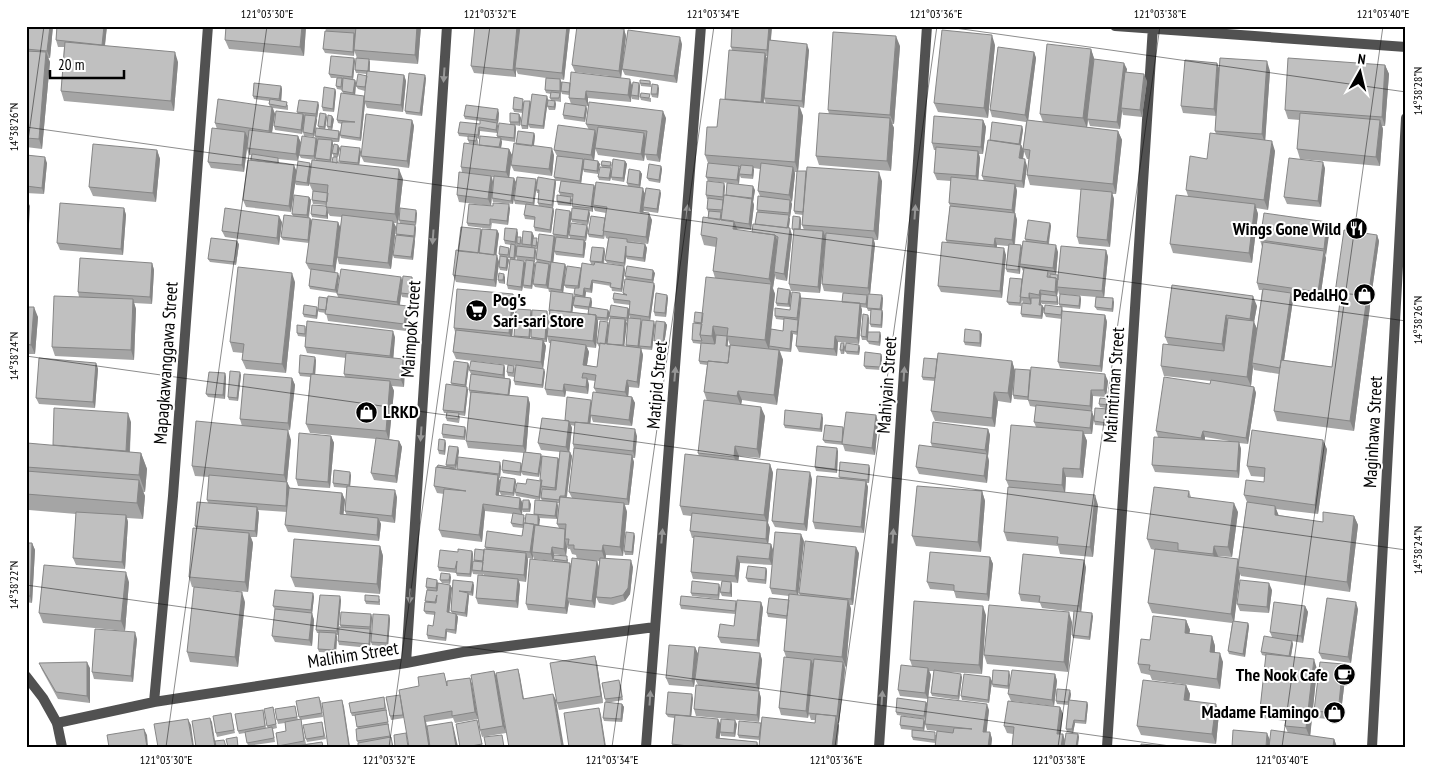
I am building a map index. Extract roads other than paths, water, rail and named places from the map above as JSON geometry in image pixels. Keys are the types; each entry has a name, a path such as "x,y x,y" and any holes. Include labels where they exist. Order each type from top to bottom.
{"street":[{"name":"Mapagkawanggawa Street","path":"154,702 173,496 208,26"},
{"name":"Maimpok Street","path":"406,663 447,26"},
{"name":"Matipid Street","path":"646,747 701,26"},
{"name":"Mahiyain Street","path":"879,747 927,26"},
{"path":"1115,26 1406,47"},
{"name":"Matimtiman Street","path":"1107,747 1153,28"},
{"name":"Maginhawa Street","path":"1372,747 1406,118"},
{"name":"Malihim Street","path":"56,723 154,702 406,663 463,652 655,626"},
{"path":"26,676 43,698 56,723 62,747"}],"place":[{"name":"Wings Gone Wild","path":"1357,229"},
{"name":"PedalHQ","path":"1364,295"},
{"name":"Pog's Sari-sari Store","path":"477,310"},
{"name":"LRKD","path":"367,412"},
{"name":"The Nook Cafe","path":"1344,675"},
{"name":"Madame Flamingo","path":"1335,712"}]}
